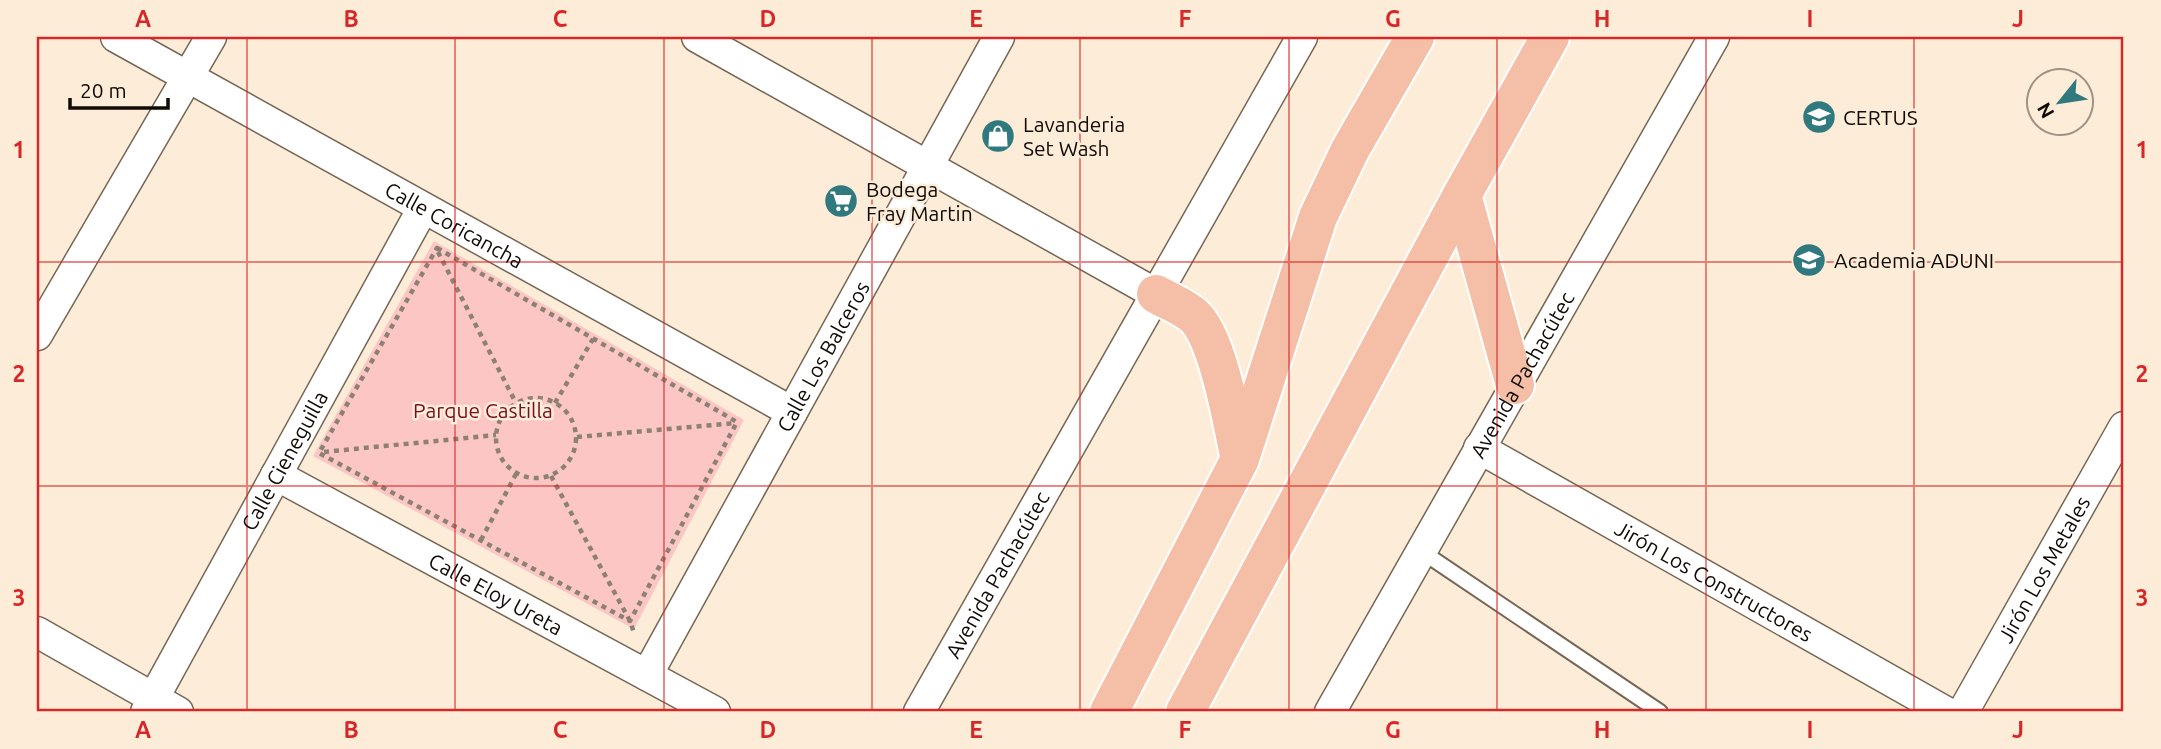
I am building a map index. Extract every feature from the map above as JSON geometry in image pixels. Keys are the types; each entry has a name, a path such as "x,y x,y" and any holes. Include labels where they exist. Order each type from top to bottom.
{"main road":[{"path":"1109,712 1240,459 1318,217 1350,150 1415,37"},
{"path":"1185,712 1462,195 1550,37"},
{"path":"1462,195 1515,385"},
{"path":"1156,295 1195,317 1205,334 1223,377 1240,459"}],"street":[{"name":"Calle Coricancha","path":"116,37 792,412"},
{"path":"37,335 211,37"},
{"path":"697,37 1156,295"},
{"name":"Calle Los Balceros","path":"647,676 999,37"},
{"name":"Avenida Pachacútec","path":"919,712 1302,37"},
{"name":"Avenida Pachacútec","path":"1330,712 1714,37"},
{"name":"Calle Cieneguilla","path":"159,708 276,475 423,208"},
{"name":"Jirón Los Metales","path":"1963,712 2124,427"},
{"name":"Jirón Los Constructores","path":"1479,448 1946,712"},
{"name":"Calle Eloy Ureta","path":"276,475 715,712"},
{"path":"37,632 159,708"}],"lane":[{"path":"1421,551 1660,712"}],"path":[{"path":"423,208 437,248 516,403"},
{"path":"437,248 737,422"},
{"path":"319,453 437,248"},
{"path":"555,403 593,339"},
{"path":"536,398 555,403 570,416 576,428 574,455 566,466 551,476 529,478 516,474 499,454 496,435 502,416 516,403 536,398"},
{"path":"577,437 737,422 792,412"},
{"path":"630,621 737,422"},
{"path":"276,475 319,453 496,435"},
{"path":"319,453 630,621"},
{"path":"481,540 516,474"},
{"path":"551,476 630,621 647,676"}],"green space":[{"name":"Parque Castilla","path":"434,241 744,420 634,629 313,456"}],"place":[{"name":"CERTUS","path":"1819,117"},
{"name":"Lavanderia Set Wash","path":"998,136"},
{"name":"Bodega Fray Martin","path":"841,201"},
{"name":"Academia ADUNI","path":"1809,260"}]}
